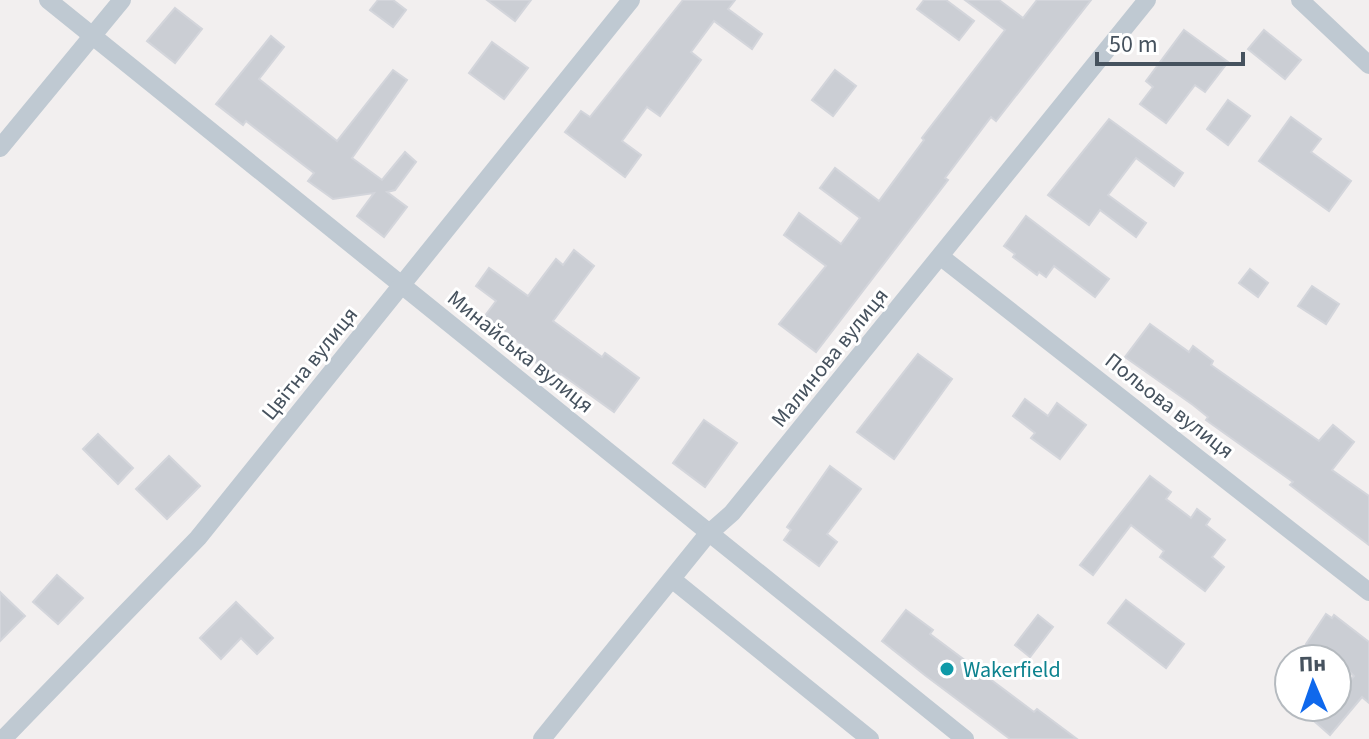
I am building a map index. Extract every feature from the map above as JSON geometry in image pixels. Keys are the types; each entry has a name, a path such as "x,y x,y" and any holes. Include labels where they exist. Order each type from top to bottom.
{"street":[{"name":"Минайська вулиця","path":"48,0 707,535 965,739"},
{"path":"0,148 122,0"},
{"name":"Цвітна вулиця","path":"3,739 198,538 631,0"},
{"name":"Малинова вулиця","path":"542,739 707,535 732,513 1147,0"},
{"path":"1300,0 1369,65"},
{"name":"Польова вулиця","path":"941,257 1369,592"},
{"path":"673,580 870,739"}],"building":[{"path":"378,0 393,0 406,10 393,27 370,10"},
{"path":"487,0 531,0 515,21"},
{"path":"683,0 735,0 728,9 762,34 752,49 714,21 691,52 701,60 660,116 647,107 622,141 641,155 625,177 565,132 581,111 590,117"},
{"path":"924,0 946,0 974,21 959,40 917,9"},
{"path":"965,0 999,0 1023,18 1037,0 1091,0 996,121 991,117 945,178 948,180 816,352 779,324 826,266 784,235 799,213 841,244 860,218 820,188 835,168 879,201 924,140 922,138 1005,30"},
{"path":"175,8 202,29 175,63 147,41"},
{"path":"1184,30 1228,62 1205,92 1195,85 1166,123 1140,104 1153,87 1146,81"},
{"path":"1264,30 1301,60 1285,79 1248,49"},
{"path":"271,36 284,47 259,79 337,141 393,70 407,80 352,158 382,180 405,152 416,162 395,190 387,192 407,207 384,237 357,216 374,193 333,199 308,181 314,173 246,121 243,125 216,104"},
{"path":"492,42 528,68 504,99 469,73"},
{"path":"835,70 856,86 833,116 812,100"},
{"path":"1228,100 1250,116 1228,145 1207,129"},
{"path":"1291,117 1321,139 1311,152 1351,181 1329,211 1259,161"},
{"path":"1109,119 1183,173 1174,186 1136,158 1108,195 1146,223 1136,237 1100,210 1089,225 1048,195"},
{"path":"1026,216 1109,279 1095,297 1054,266 1046,277 1039,272 1037,275 1013,257 1015,254 1004,246"},
{"path":"574,250 594,266 553,321 602,357 605,353 639,378 614,412 561,374 558,378 528,357 532,352 484,317 496,301 476,286 489,268 528,296 556,259 563,265"},
{"path":"1250,269 1268,283 1258,297 1239,283"},
{"path":"1312,286 1339,304 1326,324 1298,306"},
{"path":"1150,324 1189,352 1193,346 1213,361 1211,365 1319,441 1333,425 1354,442 1332,470 1369,496 1369,545 1290,485 1293,482 1125,357"},
{"path":"918,354 952,379 894,459 857,432"},
{"path":"1025,399 1048,416 1057,403 1086,425 1060,459 1031,438 1035,433 1013,416"},
{"path":"704,420 737,443 705,487 673,463"},
{"path":"98,434 133,468 118,484 83,449"},
{"path":"169,456 200,486 167,519 136,489"},
{"path":"830,466 861,489 827,534 837,542 819,566 784,540 791,530 787,527"},
{"path":"1150,476 1171,492 1166,499 1191,518 1197,509 1210,519 1206,525 1225,540 1212,557 1224,567 1205,591 1160,557 1164,551 1131,525 1093,575 1080,565"},
{"path":"57,575 83,598 58,624 33,602"},
{"path":"0,592 25,616 0,641"},
{"path":"1126,600 1184,644 1166,668 1108,623"},
{"path":"236,602 273,638 257,654 241,638 221,659 200,638"},
{"path":"906,610 933,630 930,634 1034,712 1037,709 1077,739 1010,739 926,676 882,641"},
{"path":"1326,614 1332,618 1334,615 1369,642 1369,703 1362,697 1353,708 1353,643 1307,643"},
{"path":"1038,615 1053,627 1030,657 1015,645"},
{"path":"1316,723 1340,723 1330,735"}],"place":[{"name":"Wakerfield","path":"947,669"}]}
